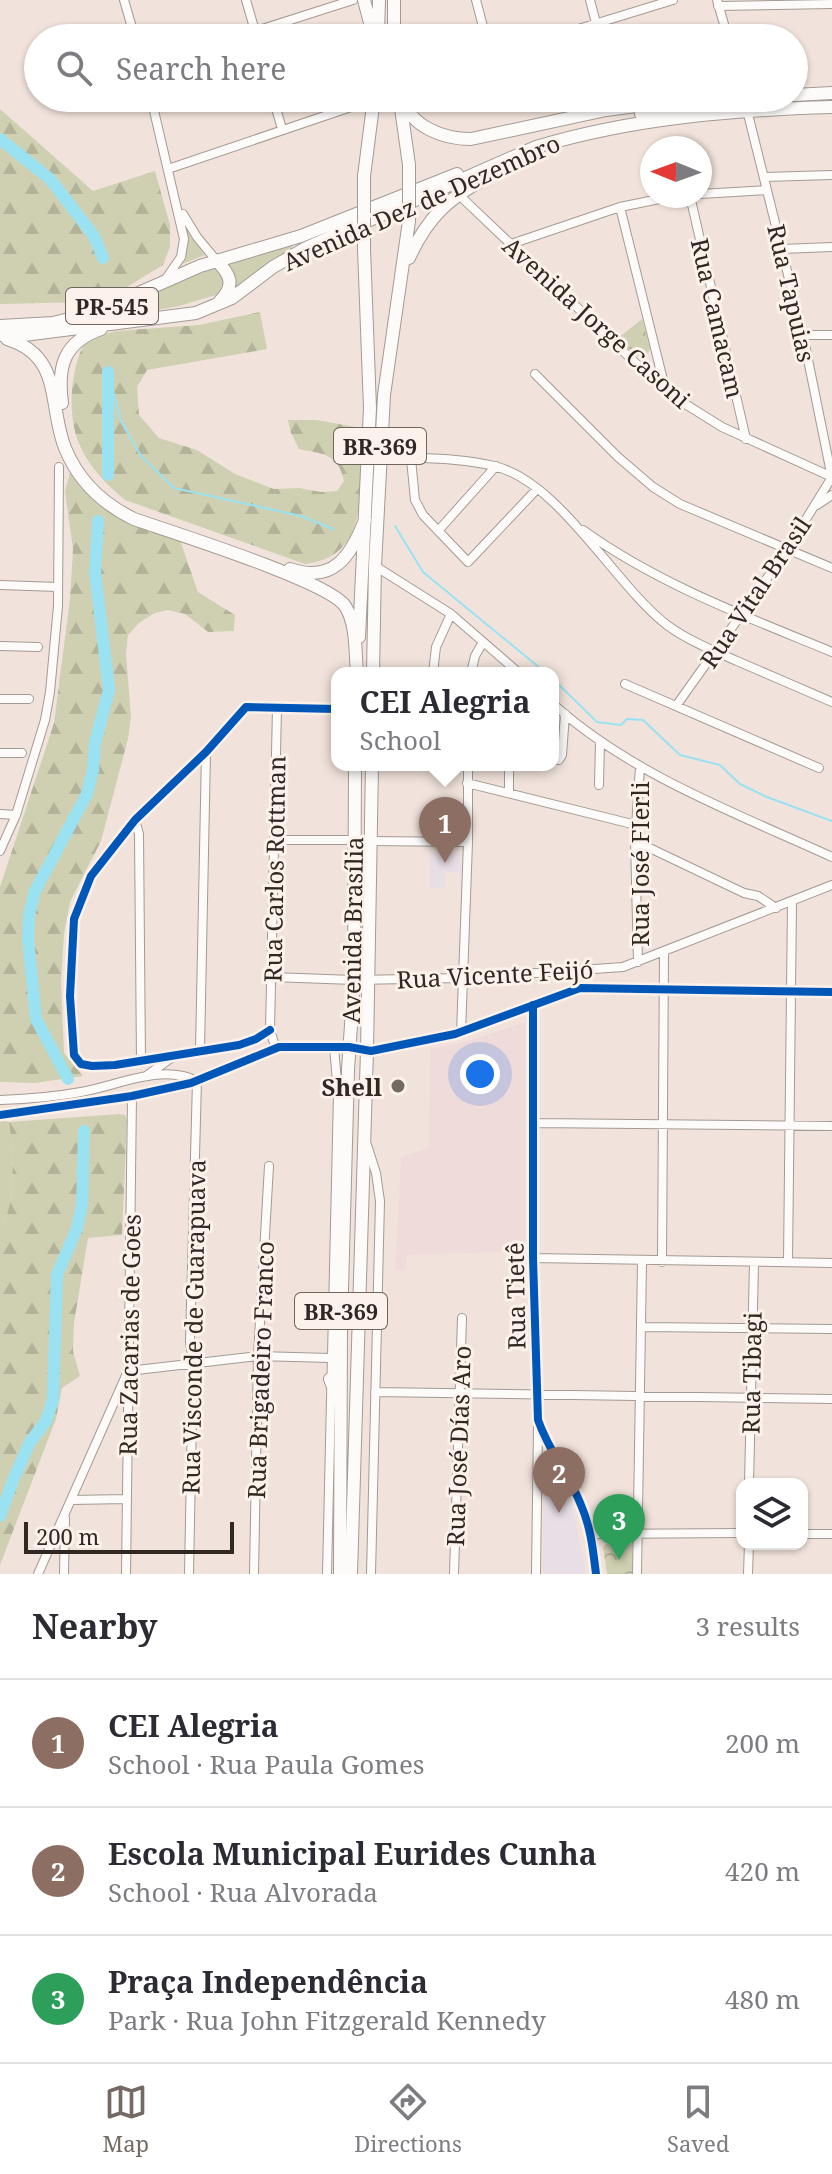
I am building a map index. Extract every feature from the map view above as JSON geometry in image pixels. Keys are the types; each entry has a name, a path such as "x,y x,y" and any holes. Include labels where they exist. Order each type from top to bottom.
{"highway":[{"path":"364,0 372,24"},
{"path":"377,24 379,0"},
{"path":"394,0 394,24"},
{"path":"808,94 832,93"},
{"name":"Avenida Dez de Dezembro","path":"808,107 832,107"},
{"name":"BR-369","path":"357,667 371,376 364,249 364,176 372,112"},
{"name":"BR-369","path":"373,667 379,456 387,364 409,221 409,165 403,112"},
{"path":"409,112 429,128 454,139 471,139 597,112"},
{"name":"Avenida Dez de Dezembro","path":"216,260 301,236 454,176 534,139 629,116 675,112"},
{"name":"Avenida Dez de Dezembro","path":"211,308 241,292 273,267 306,248 536,147 632,123 705,112"},
{"path":"401,280 410,256 432,217 458,194 525,158 559,146 733,117 738,112"},
{"path":"211,308 225,297 230,287 229,274 216,260"},
{"name":"PR-545","path":"0,326 53,323 96,312 216,260"},
{"name":"PR-545","path":"0,336 182,316 211,308"},
{"path":"123,322 91,332 75,342 65,357 62,371 63,408 74,450 107,493 136,514 298,571 313,573 336,567 344,560 358,539 365,520"},
{"path":"0,336 26,347 45,365 65,447 82,478 103,500 134,519 297,578 335,596 350,617 356,667"},
{"name":"Avenida Brasília","path":"340,1574 341,1326 348,1070 354,980 355,771"},
{"name":"Avenida Brasília","path":"351,1574 372,771"},
{"path":"338,1094 348,1070"},
{"path":"330,1379 342,1412"}],"street":[{"path":"124,0 131,24"},
{"path":"246,0 253,24"},
{"path":"286,24 353,0"},
{"path":"476,0 482,24"},
{"path":"590,0 596,23"},
{"path":"593,24 673,0"},
{"path":"724,24 718,3 832,4"},
{"path":"154,112 184,239 178,263 161,284"},
{"path":"277,112 282,129"},
{"path":"168,169 335,112"},
{"name":"Rua Tapuias","path":"747,112 803,335 832,477"},
{"path":"764,177 832,175"},
{"path":"712,193 767,190"},
{"name":"Avenida Jorge Casoni","path":"458,194 666,392 722,427 832,477"},
{"path":"511,244 640,203"},
{"path":"178,206 216,260"},
{"path":"620,207 666,392"},
{"name":"Rua Camacam","path":"693,208 746,439"},
{"path":"782,249 832,247"},
{"path":"803,335 832,335"},
{"path":"535,374 618,457 653,487 680,504 832,568"},
{"path":"722,427 739,408"},
{"path":"827,442 822,461 812,469 829,491"},
{"path":"379,456 443,459 496,466 511,472 537,489 573,522 648,609 671,627 715,651 832,702"},
{"path":"411,459 415,500 423,515 468,562 537,489"},
{"path":"438,531 496,466"},
{"path":"0,851 16,815 45,720 58,587 59,467"},
{"name":"Rua Vital Brasil","path":"676,706 787,550 813,507 829,491 832,477"},
{"path":"573,522 630,562 832,652"},
{"path":"375,566 451,614 509,667"},
{"path":"0,585 58,587"},
{"path":"434,667 436,647 451,614"},
{"path":"472,667 483,642"},
{"path":"0,646 38,647"},
{"path":"625,684 819,768"},
{"path":"0,699 29,699"},
{"path":"270,1030 239,1045 141,1061 92,1066 81,1064 74,1055 70,996 74,919 91,876 135,820 206,752 246,707 331,709"},
{"name":"Rua Carlos Rottman","path":"277,708 270,1030 274,1043 279,1047"},
{"path":"559,709 640,767 832,857"},
{"path":"559,757 562,755 565,714"},
{"path":"599,785 600,741"},
{"path":"200,1050 206,752"},
{"path":"0,753 22,753"},
{"name":"Rua José FIerli","path":"638,962 635,841 640,767"},
{"path":"461,1033 468,771"},
{"path":"509,771 509,793"},
{"path":"467,783 636,825"},
{"path":"0,814 16,815"},
{"path":"135,820 139,834 141,1061"},
{"path":"275,840 354,840"},
{"path":"370,841 468,842"},
{"path":"635,841 744,893 758,896 776,908"},
{"name":"Rua Vicente Feijó","path":"271,977 354,980 463,978 623,967 832,885"},
{"path":"744,893 760,914"},
{"path":"788,1262 792,901"},
{"path":"662,1262 664,952"},
{"path":"623,967 625,988"},
{"path":"575,971 580,988"},
{"path":"0,1115 132,1096 197,1081 279,1047 367,1050 461,1033 580,988 832,992"},
{"name":"Rua Tietê","path":"533,1005 533,1258 538,1420 546,1458 577,1496 591,1534 596,1574"},
{"path":"327,1574 338,1094 334,1047"},
{"path":"145,1077 178,1053"},
{"path":"0,1100 45,1097 145,1077 176,1074 197,1081"},
{"name":"Rua Visconde de Guarapuava","path":"189,1574 193,1362 190,1342 197,1081"},
{"name":"Rua Zacarias de Goes","path":"126,1574 132,1096"},
{"path":"535,1123 832,1126"},
{"path":"363,1133 376,1173 380,1201 371,1574"},
{"name":"Rua Brigadeiro Franco","path":"254,1574 258,1356 269,1166"},
{"path":"533,1258 832,1263"},
{"path":"637,1574 642,1262"},
{"name":"Rua Tibagi","path":"749,1478 754,1263"},
{"name":"Rua José Días Aro","path":"454,1574 462,1318"},
{"path":"642,1327 832,1329"},
{"path":"38,1574 128,1371 258,1356 330,1358"},
{"path":"375,1392 832,1399"},
{"path":"536,1574 538,1469 546,1458 542,1444"},
{"path":"71,1500 127,1499"},
{"path":"64,1574 66,1513"},
{"path":"591,1534 736,1533"},
{"path":"808,1534 832,1534"},
{"path":"49,1548 65,1552"},
{"path":"748,1574 749,1550"}],"shaded area":[{"path":"430,852 460,853 461,873 445,872 445,888 430,888"},
{"path":"525,1022 525,1251 406,1255 406,1270 395,1270 401,1157 429,1148 430,1049 475,1039"},
{"path":"543,1467 550,1467 572,1505 586,1574 543,1574"}],"green space":[{"path":"0,109 93,191 155,171 170,225 170,247 163,265 112,296 92,302 0,304"},
{"path":"183,218 191,237 205,255 182,264 186,247"},
{"path":"292,248 234,288 225,263"},
{"path":"217,267 226,283 219,294 179,306 79,324 79,320"},
{"path":"260,312 267,349 147,370 137,387 139,415 159,438 197,450 235,474 274,489 299,488 321,492 337,491 344,481 338,465 328,456 299,449 288,420 317,420 361,428 360,491 353,531 343,547 327,558 305,564 125,500 89,463 73,422 73,379 86,340 116,331 199,325"},
{"path":"642,319 650,349 641,359 617,339"},
{"path":"70,473 109,512 180,540 198,592 235,615 234,631 208,632 185,614 168,610 155,613 139,623 128,635 126,653 131,717 128,739 101,841 70,902 64,934 61,983 64,1053 83,1076 35,1083 0,1082 0,887 54,723 70,599 73,549 65,491"},
{"path":"125,1115 127,1120 122,1235 88,1238 74,1323 73,1351 80,1376 62,1388 56,1419 0,1565 0,1229 11,1192 9,1122"},
{"path":"0,1120 9,1122 12,1162 9,1206 0,1229"},
{"path":"610,1541 632,1544 632,1574 607,1574 603,1547"}],"waterway":[{"path":"0,139 50,179 94,236 103,258"},
{"path":"108,372 121,421 141,456 174,488 301,516 333,529"},
{"path":"108,372 108,475"},
{"path":"68,1079 36,1019 28,939 29,915 35,891 87,794 95,743 109,690 95,572 98,521"},
{"path":"395,526 423,572 539,667"},
{"path":"559,685 597,722 621,725 627,719 643,720 680,755 720,765 740,784 832,821"},
{"path":"0,1516 30,1442 46,1421 53,1400 57,1275 77,1228 82,1205 84,1131"}],"cycle path":[{"path":"270,1030 239,1045 115,1065 81,1064 74,1055 70,996 74,919 91,876 135,820 206,752 246,707 331,709"},
{"path":"0,1115 132,1096 191,1083 279,1047 349,1047 371,1051 455,1034 580,988 832,992"},
{"path":"533,1005 533,1258 538,1420 584,1514 596,1574"}],"place":[{"name":"CEI Alegria","path":"445,863"},
{"name":"Shell","path":"398,1086"},
{"name":"Escola Municipal Eurides Cunha","path":"559,1513"},
{"name":"Praça Independência","path":"619,1560"}]}
